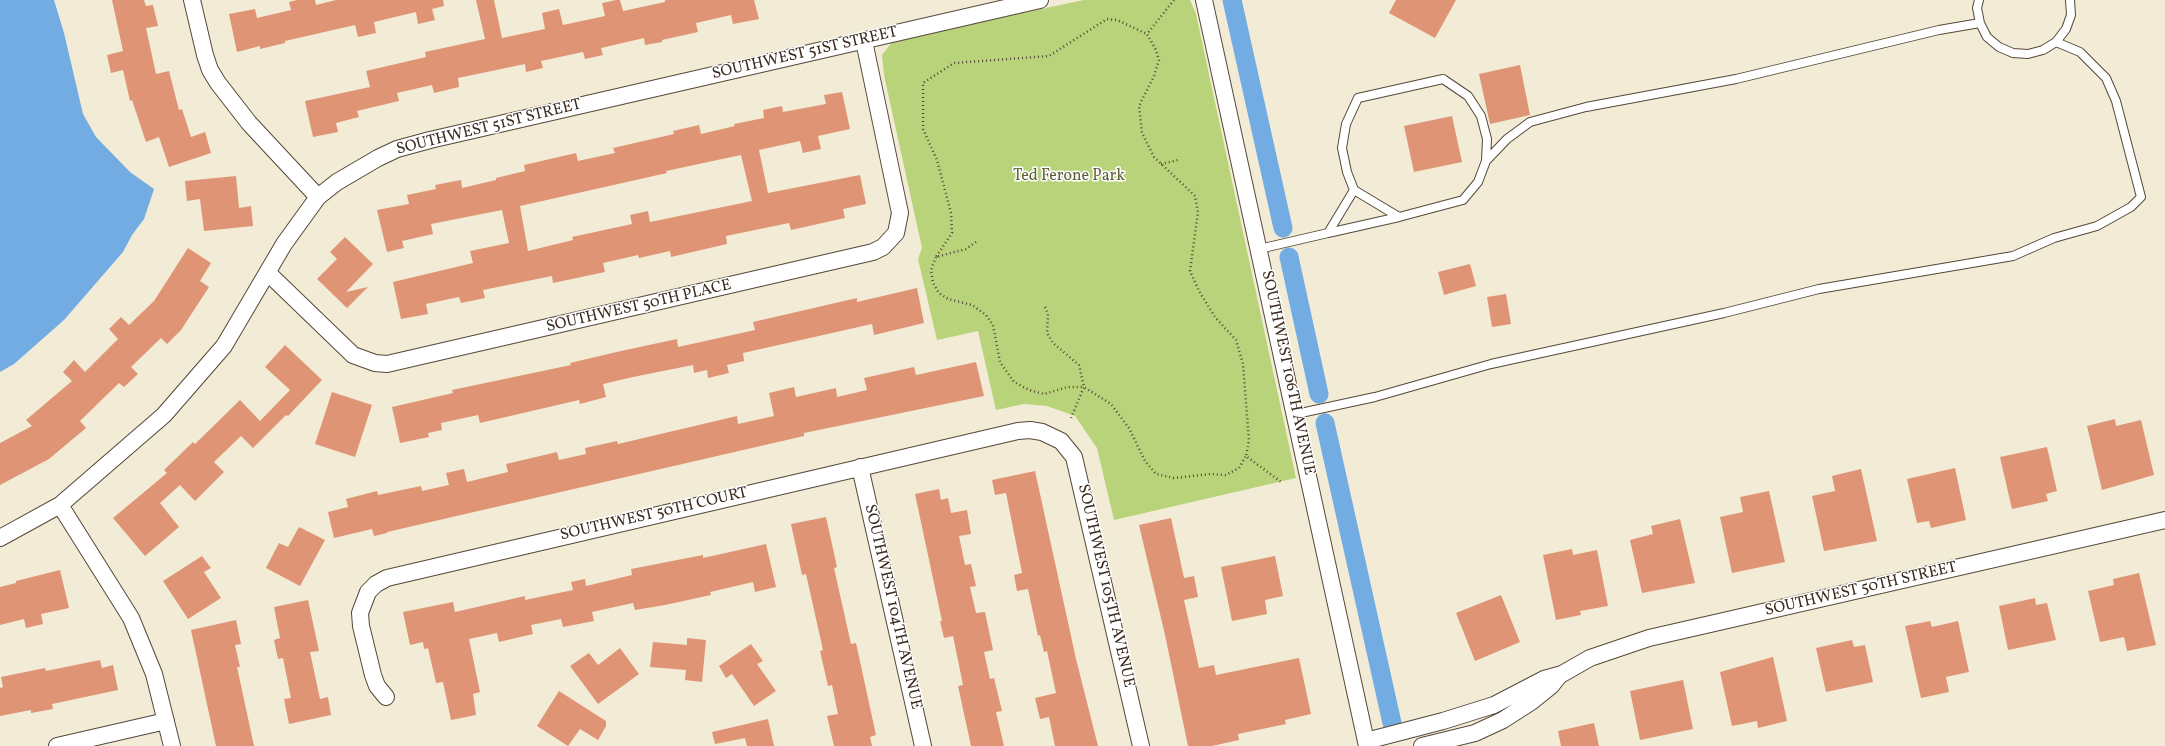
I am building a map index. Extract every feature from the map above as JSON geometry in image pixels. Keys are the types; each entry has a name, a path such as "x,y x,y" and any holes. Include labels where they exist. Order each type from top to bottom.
{"street":[{"path":"192,0 205,55 210,70 218,83 249,123 318,197"},
{"name":"SOUTHWEST 51ST STREET","path":"0,538 60,505 164,414 195,381 224,346 284,244 318,197 355,171 397,149 1040,0"},
{"name":"SOUTHWEST 106TH AVENUE","path":"1204,0 1296,414 1366,744"},
{"name":"SOUTHWEST 50TH PLACE","path":"268,273 340,344 354,355 375,363 387,364 873,252 883,247 896,233 899,224 899,203 864,41"},
{"name":"SOUTHWEST 50TH COURT","path":"386,697 377,686 372,675 361,626 360,613 368,592 376,584 387,578 1018,431 1030,430 1052,436"},
{"name":"SOUTHWEST 105TH AVENUE","path":"1052,436 1068,448 1077,468 1141,746"},
{"name":"SOUTHWEST 104TH AVENUE","path":"860,467 923,746"},
{"path":"60,505 131,618 152,667 172,746"},
{"name":"SOUTHWEST 50TH STREET","path":"1422,746 1478,720 1494,705 1544,679 1562,674 1590,658 1649,638 2165,520"},
{"name":"SOUTHWEST 50TH STREET","path":"1366,744 1478,720"},
{"path":"56,746 166,721"}],"lane":[{"path":"1978,0 1977,8 1980,23 1987,36 1999,47 2013,53 2028,54 2043,50 2056,42 2066,30 2071,15 2070,0"},
{"path":"1486,161 1507,139 1530,122 1586,107 1736,79 1939,30 1980,23"},
{"path":"1296,414 1376,397 1491,364 1717,314 1819,289 2013,256 2054,238 2096,226 2131,207 2141,197 2116,101 2106,78 2080,52 2056,42"},
{"path":"1259,248 1328,233 1399,216 1463,200 1478,182 1486,161 1487,139 1481,116 1468,96 1443,79 1358,98 1346,124 1342,148 1347,172 1354,190 1399,216"},
{"path":"1328,233 1354,190"}],"path":[{"path":"1146,34 1174,0"},
{"path":"1107,20 1117,20 1146,34 1156,50 1159,60 1154,76 1139,106 1142,133 1154,156 1195,196 1198,212 1190,271 1199,291 1215,317 1236,340 1243,364 1248,441 1246,456 1239,468 1226,475 1212,474 1174,478 1156,474 1145,461 1129,428 1110,404 1084,387 1068,387 1044,394 1029,390 1014,382 1000,362 993,325 986,315 972,305 948,299 939,293 933,283 932,270 936,258 952,234 952,226 951,213 938,160 923,129 923,83 954,63 1050,56 1107,20"},
{"path":"1161,164 1178,160"},
{"path":"936,258 966,249 976,242"},
{"path":"1045,307 1048,314 1047,332 1053,343 1079,365 1084,387 1070,418"},
{"path":"1246,456 1281,482"}],"green space":[{"name":"Ted Ferone Park","path":"1084,0 1190,0 1196,14 1296,478 1114,520 1097,448 1075,416 1047,406 1024,404 996,410 978,331 937,340 918,259 922,248 884,75 882,55 894,40"}],"water":[{"path":"0,0 54,0 64,33 83,114 96,137 130,172 154,189 144,219 132,235 123,252 64,320 14,364 0,372"}],"building":[{"path":"112,0 144,0 146,6 153,5 158,26 146,28 156,74 169,71 179,110 182,109 191,137 205,132 211,153 169,167 159,137 146,142 132,100 130,101 123,70 111,73 107,55 123,51"},
{"path":"297,0 315,0 316,5 336,0 443,0 444,6 432,9 435,20 418,24 416,12 374,22 376,33 358,37 355,25 285,41 285,43 260,49 260,46 237,52 229,14 255,9 257,18 291,10 289,2"},
{"path":"476,0 494,0 502,38 545,29 542,13 559,9 563,25 605,16 602,3 616,0 620,0 623,11 665,2 665,0 754,0 759,19 733,24 731,15 696,23 698,32 662,40 662,42 645,45 644,38 601,48 603,55 585,59 583,52 541,61 543,68 526,72 525,64 458,78 459,87 434,93 432,85 397,93 399,101 357,111 359,117 336,123 338,132 313,137 305,101 370,87 366,71 426,57 425,52 485,39"},
{"path":"1396,0 1456,0 1435,38 1389,13"},
{"path":"1520,65 1530,115 1490,124 1479,74"},
{"path":"842,92 850,129 818,136 821,149 803,153 800,141 759,150 768,193 860,175 866,204 843,209 845,218 791,230 789,223 726,236 727,244 671,257 670,251 639,258 638,255 603,263 605,272 553,283 552,276 483,290 485,298 461,303 459,297 426,304 428,314 401,319 393,282 473,263 470,251 509,243 502,210 431,224 433,234 402,241 404,248 387,252 377,210 409,204 407,195 436,189 435,185 461,180 462,188 525,171 524,165 576,153 578,161 615,153 613,148 674,134 673,131 699,125 701,134 735,126 734,124 764,118 763,110 782,106 783,112 826,104 824,95","holes":["741,155 752,201 650,222 648,211 630,215 632,224 572,237 573,240 528,251 520,206 667,173 666,171"]},
{"path":"1452,116 1462,162 1414,172 1404,126"},
{"path":"236,176 239,208 251,206 253,226 204,231 200,199 187,201 185,181"},
{"path":"345,237 373,264 346,292 368,287 347,308 317,279 337,259 330,252"},
{"path":"188,248 211,263 200,281 209,287 181,330 167,344 161,338 131,367 138,374 124,387 119,383 80,421 86,428 49,459 0,485 0,443 32,426 26,420 72,381 63,372 74,360 85,372 118,339 109,329 121,317 129,325 154,301"},
{"path":"1470,264 1476,286 1444,295 1438,272"},
{"path":"917,288 924,323 874,335 872,324 743,353 744,361 727,365 729,373 708,378 707,370 694,373 693,365 633,377 603,384 606,397 580,404 579,400 480,423 478,415 441,423 442,430 428,433 429,437 400,443 392,407 453,393 452,390 571,365 570,363 677,339 678,347 755,330 753,322 857,298 857,302"},
{"path":"1506,294 1511,324 1492,327 1487,297"},
{"path":"285,345 322,380 288,416 286,415 253,448 241,436 214,462 224,472 195,501 180,485 160,503 179,527 145,556 113,518 167,473 164,470 193,442 195,444 240,400 260,421 290,390 265,367"},
{"path":"976,362 984,396 804,433 804,436 374,536 372,529 334,538 328,512 348,507 346,499 377,491 378,495 421,486 422,491 449,485 446,473 464,469 467,482 508,472 506,464 557,452 559,460 586,454 585,448 617,441 618,444 737,416 738,424 774,416 769,393 794,387 796,397 836,388 837,397 867,390 864,378 914,367 916,375"},
{"path":"332,392 372,405 355,457 315,444"},
{"path":"2115,419 2116,426 2141,420 2154,475 2102,490 2087,426"},
{"path":"2047,447 2057,491 2046,494 2048,501 2012,509 2000,457"},
{"path":"1955,468 1966,520 1931,528 1929,521 1917,523 1907,479"},
{"path":"1861,469 1877,541 1824,551 1812,496 1835,491 1832,476"},
{"path":"1035,471 1076,659 1098,746 1055,746 1049,717 1040,719 1035,698 1056,693 1047,651 1044,652 1040,635 1038,636 1028,589 1017,591 1014,575 1022,573 1006,493 995,495 992,480"},
{"path":"939,489 941,500 948,498 951,513 967,510 971,534 959,536 965,565 971,564 976,586 970,587 976,613 985,612 993,650 984,652 990,679 994,678 1002,711 996,712 1004,746 971,746 958,686 963,685 953,636 944,638 940,621 942,621 915,494"},
{"path":"1769,491 1785,562 1732,573 1720,517 1743,512 1740,497"},
{"path":"826,517 837,567 834,568 851,644 856,643 876,735 870,737 872,746 834,746 827,716 838,714 832,685 828,686 820,651 823,650 806,574 802,575 791,524"},
{"path":"1171,518 1184,578 1194,576 1198,597 1184,600 1199,668 1214,665 1216,675 1299,658 1311,714 1285,720 1286,724 1238,734 1239,740 1212,746 1188,746 1165,635 1139,525"},
{"path":"1680,519 1695,583 1642,593 1630,540 1653,534 1651,526"},
{"path":"299,527 325,540 300,586 266,568 279,543 288,547"},
{"path":"766,544 776,587 755,592 753,582 710,592 711,595 665,605 635,610 633,603 592,612 594,621 563,627 561,619 531,625 533,634 499,642 497,633 469,639 480,692 473,694 476,715 451,720 443,682 436,683 428,648 424,649 423,642 410,645 403,612 453,602 455,612 525,596 525,600 573,590 571,582 585,579 586,586 632,575 631,569 703,555 703,558"},
{"path":"1572,549 1573,555 1597,550 1608,606 1580,611 1581,615 1556,620 1543,555"},
{"path":"202,556 211,568 204,572 221,598 188,619 163,581"},
{"path":"1275,556 1283,596 1265,600 1267,614 1232,621 1221,567"},
{"path":"60,570 69,608 41,614 43,624 26,628 24,619 0,625 0,587 16,583 16,581"},
{"path":"2139,573 2156,645 2127,651 2124,637 2100,642 2088,591 2114,585 2113,579"},
{"path":"1501,595 1520,642 1475,661 1456,613"},
{"path":"2035,598 2036,605 2047,603 2056,640 2008,650 1999,606"},
{"path":"308,600 319,651 310,652 320,699 328,697 331,715 289,724 284,699 291,698 283,658 278,659 274,640 280,638 274,607"},
{"path":"236,620 241,644 235,645 240,667 237,667 254,746 216,746 191,630"},
{"path":"1930,621 1932,627 1958,621 1969,672 1946,677 1949,692 1921,698 1905,626"},
{"path":"687,638 706,640 702,682 685,680 686,670 650,667 653,642 687,645"},
{"path":"1852,640 1854,647 1865,645 1873,682 1826,692 1816,648"},
{"path":"751,644 763,661 757,664 776,691 754,706 732,674 726,678 719,666"},
{"path":"620,648 639,674 598,704 570,666 589,653 598,665"},
{"path":"1773,657 1787,721 1758,728 1757,721 1732,726 1720,672"},
{"path":"100,660 102,668 113,665 118,690 52,704 53,709 31,713 31,710 0,716 0,688 3,687 1,677 45,668 46,671"},
{"path":"1683,680 1693,729 1640,740 1630,691"},
{"path":"559,691 606,721 606,726 598,740 580,729 568,746 537,726"},
{"path":"768,719 774,746 747,746 745,738 715,744 712,732"},
{"path":"1594,723 1599,746 1561,746 1558,731"}],"waterway":[{"path":"1232,0 1283,228"},
{"path":"1289,257 1319,394"},
{"path":"1325,423 1392,723"}]}
